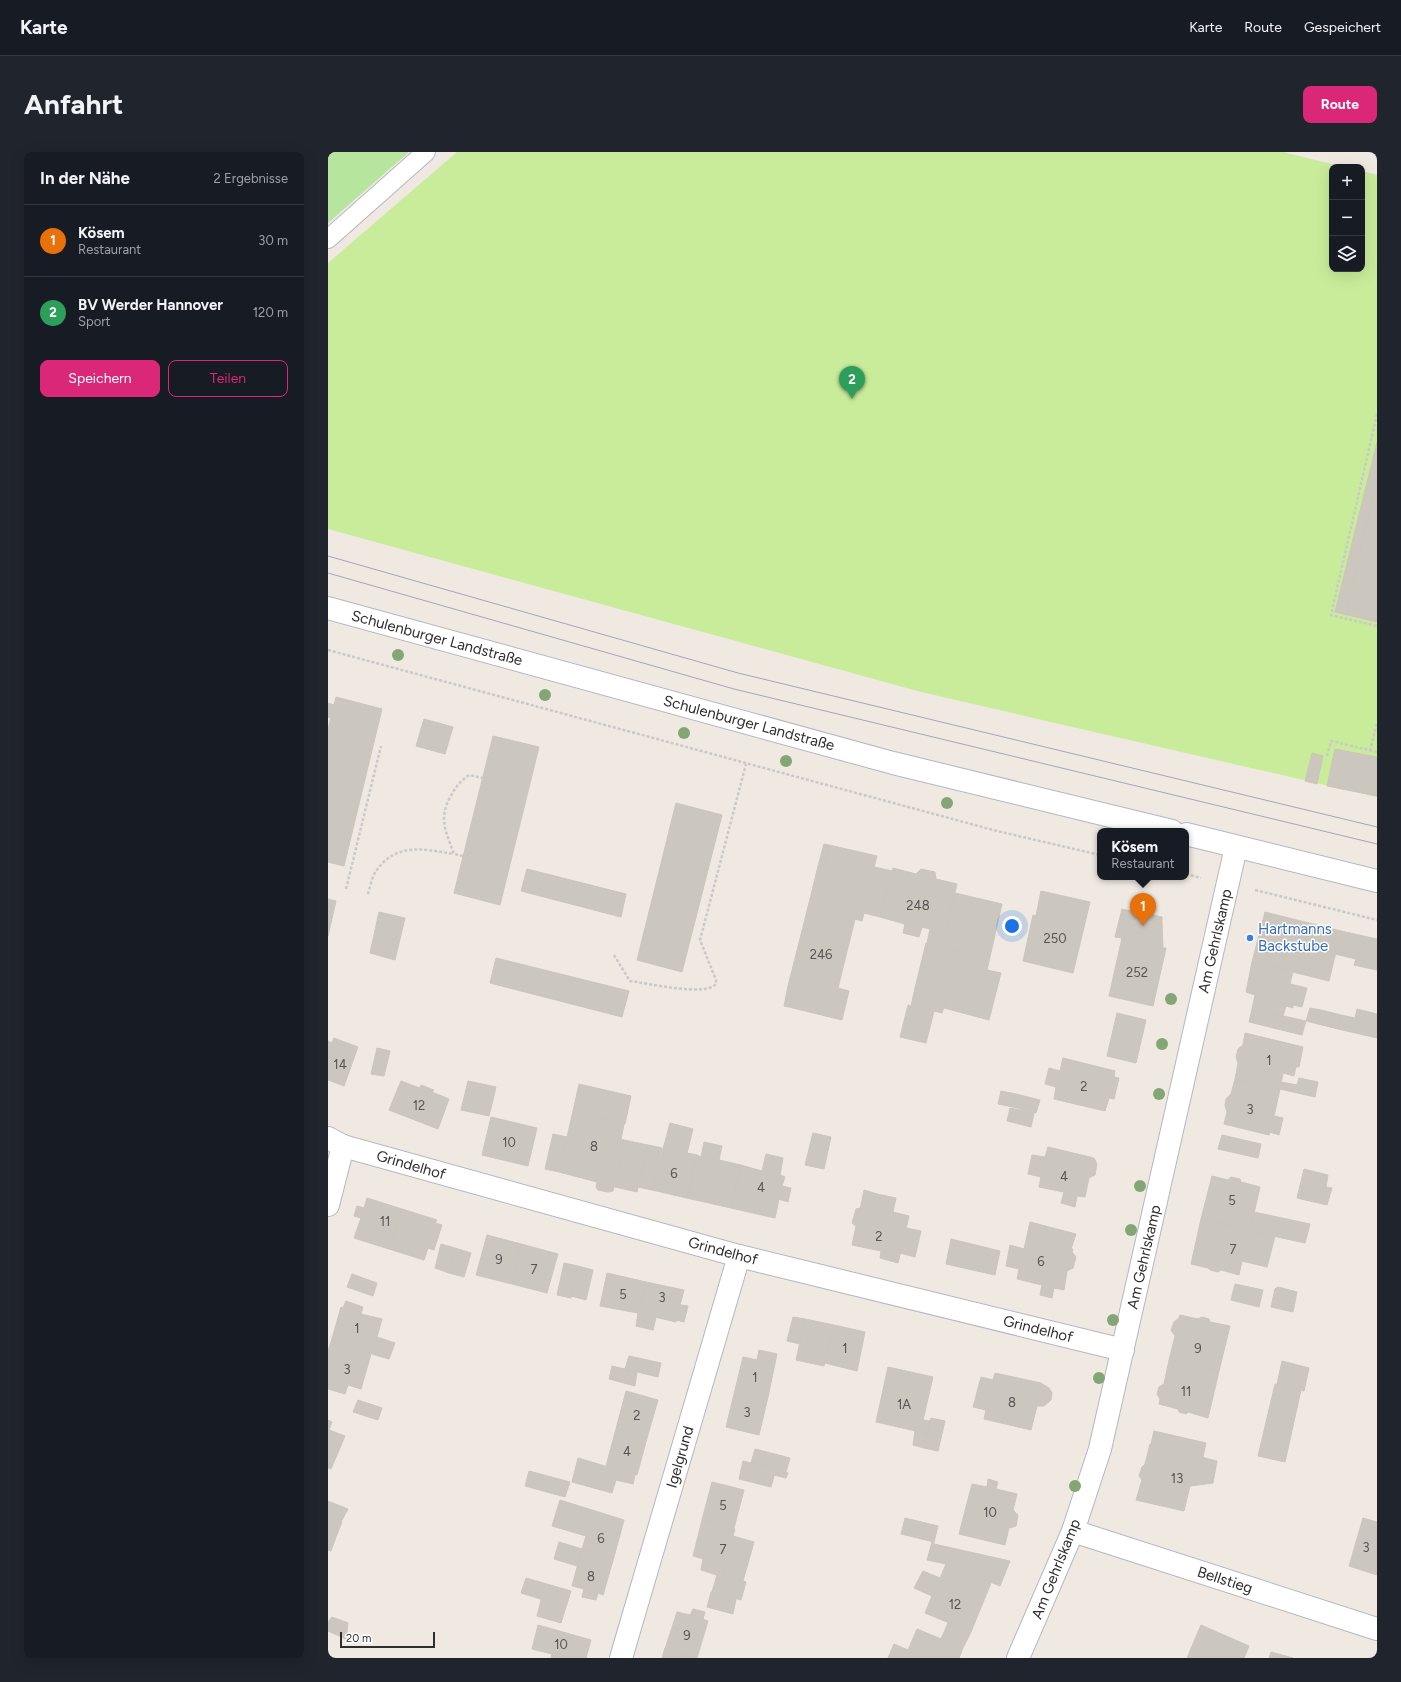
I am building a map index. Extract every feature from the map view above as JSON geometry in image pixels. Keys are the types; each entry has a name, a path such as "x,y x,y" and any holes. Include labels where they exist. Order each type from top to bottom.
{"street":[{"name":"Schulenburger Landstraße","path":"328,608 894,763 1160,828"},
{"path":"1189,835 1377,880"},
{"name":"Am Gehrlskamp","path":"1018,1658 1073,1531 1100,1449 1236,847"},
{"path":"328,1206 336,1142"},
{"name":"Grindelhof","path":"336,1142 739,1256 1123,1350"},
{"name":"Igelgrund","path":"621,1658 739,1256"},
{"name":"Bellstieg","path":"1073,1531 1377,1629"}],"lane":[{"path":"328,239 426,152"}],"path":[{"path":"1377,414 1331,615 1377,626"},
{"path":"328,650 997,831 1097,854"},
{"path":"1370,751 1377,723"},
{"path":"1327,756 1331,741 1377,752"},
{"path":"346,889 381,746"},
{"path":"614,955 630,981 696,991 712,988 716,984 716,980 700,940 746,764"},
{"path":"454,854 445,830 443,815 446,804 455,788 464,778 469,775 483,778"},
{"path":"368,894 376,871 388,858 402,851 420,848 464,856"},
{"path":"1228,884 1377,920"}],"green space":[{"path":"328,152 409,152 328,223"},
{"path":"457,152 1283,152 1332,164 1329,164 1329,272 1365,272 1365,172 1377,175 1377,797 921,692 328,529 328,263"}],"building":[{"path":"1377,442 1377,622 1335,612"},
{"path":"1373,498 1377,499 1377,614 1347,607"},
{"path":"336,697 382,709 344,866 328,862 328,729"},
{"path":"328,703 334,705 331,718 328,717"},
{"path":"424,719 453,727 445,754 416,746"},
{"path":"493,736 539,747 500,905 454,893"},
{"path":"1335,749 1377,757 1377,796 1327,786"},
{"path":"1312,753 1323,756 1317,784 1305,781"},
{"path":"676,803 722,815 682,972 637,960"},
{"path":"824,844 829,845 824,867 818,866"},
{"path":"829,845 877,856 874,867 892,871 880,917 864,913 862,921 855,919 838,988 849,991 842,1020 789,1007 794,988 788,986 807,911 812,913 816,896 811,895 818,866 824,867"},
{"path":"893,868 916,874 921,869 935,872 936,879 957,884 945,933 922,927 919,937 903,933 905,924 880,917"},
{"path":"527,869 626,894 621,917 521,891"},
{"path":"1041,891 1090,902 1073,973 1023,961 1033,915 1036,916"},
{"path":"955,893 1002,904 987,970 1001,973 989,1020 944,1008 947,997 915,988 926,943 959,951 963,938 945,933"},
{"path":"811,895 816,896 812,913 807,911"},
{"path":"328,899 336,901 328,936"},
{"path":"1122,909 1149,915 1148,920 1162,923 1163,948 1166,948 1153,1006 1109,996 1122,938 1115,937"},
{"path":"379,912 405,918 395,960 370,953"},
{"path":"1265,912 1341,931 1329,981 1252,962"},
{"path":"1149,914 1162,917 1162,923 1148,920"},
{"path":"930,929 963,938 959,951 927,943"},
{"path":"1341,931 1377,939 1377,970 1354,965 1356,959 1335,954"},
{"path":"496,958 629,991 622,1017 490,983"},
{"path":"1252,962 1293,971 1290,984 1307,988 1302,1007 1293,1005 1293,1008 1286,1006 1283,1016 1252,1009 1255,995 1246,992"},
{"path":"788,986 794,988 789,1007 784,1006"},
{"path":"915,988 947,997 942,1013 934,1011 926,1043 900,1037 908,1005 911,1006"},
{"path":"1310,1008 1321,1010 1318,1024 1306,1021"},
{"path":"1252,1009 1306,1021 1302,1035 1249,1022"},
{"path":"1357,1009 1377,1014 1377,1038 1338,1029 1341,1015 1355,1018"},
{"path":"1321,1010 1341,1015 1338,1029 1318,1024"},
{"path":"1117,1013 1146,1020 1136,1063 1107,1056"},
{"path":"1245,1033 1303,1047 1299,1067 1296,1067 1294,1076 1283,1073 1280,1089 1235,1079 1238,1063 1236,1057 1238,1049 1243,1045"},
{"path":"334,1038 358,1047 344,1086 328,1080 328,1041 332,1043"},
{"path":"377,1048 390,1051 384,1076 371,1074"},
{"path":"1063,1058 1115,1071 1114,1077 1119,1078 1114,1099 1109,1098 1105,1111 1054,1099 1056,1087 1045,1084 1049,1068 1060,1071"},
{"path":"1299,1078 1318,1082 1315,1097 1280,1089 1281,1082 1297,1085"},
{"path":"1235,1079 1280,1089 1274,1116 1283,1118 1279,1135 1270,1132 1269,1135 1224,1124 1227,1112 1225,1106 1226,1099 1231,1094"},
{"path":"401,1081 420,1088 421,1085 434,1090 432,1092 449,1099 438,1129 389,1110"},
{"path":"468,1081 496,1087 489,1116 461,1110"},
{"path":"579,1084 631,1096 625,1124 573,1111"},
{"path":"1001,1091 1016,1094 1013,1107 998,1104"},
{"path":"1016,1094 1040,1100 1036,1113 1013,1107"},
{"path":"1010,1108 1034,1113 1031,1127 1007,1121"},
{"path":"573,1111 624,1124 621,1139 624,1140 621,1152 623,1152 613,1191 608,1192 598,1190 596,1187 597,1182 559,1172"},
{"path":"491,1117 537,1128 528,1166 482,1155"},
{"path":"670,1123 693,1129 687,1153 697,1155 687,1198 652,1190"},
{"path":"813,1133 831,1137 824,1169 805,1165"},
{"path":"553,1134 567,1137 559,1172 545,1169"},
{"path":"1222,1135 1261,1144 1258,1158 1218,1149"},
{"path":"624,1140 648,1145 637,1192 615,1187 623,1152 621,1152"},
{"path":"704,1142 722,1146 719,1160 741,1165 731,1208 687,1198 697,1155 701,1157"},
{"path":"648,1145 662,1148 652,1190 638,1187"},
{"path":"1048,1147 1094,1158 1097,1164 1095,1175 1089,1178 1085,1197 1077,1196 1075,1207 1061,1203 1064,1192 1039,1187 1041,1177 1028,1174 1032,1155 1045,1157"},
{"path":"766,1154 783,1158 780,1175 785,1177 782,1186 791,1188 788,1202 779,1199 775,1218 731,1208 741,1165 762,1171"},
{"path":"1304,1169 1328,1175 1326,1187 1332,1188 1327,1205 1297,1198"},
{"path":"1212,1176 1228,1180 1231,1177 1240,1179 1241,1182 1260,1187 1250,1231 1201,1219"},
{"path":"864,1190 877,1194 873,1207 861,1205"},
{"path":"877,1194 896,1198 893,1212 909,1216 898,1263 880,1258 881,1251 852,1245 856,1226 852,1223 856,1209 860,1208 861,1205 873,1207"},
{"path":"367,1198 402,1209 389,1249 354,1238 361,1218 354,1216 357,1206 364,1208"},
{"path":"402,1209 437,1220 435,1223 442,1225 434,1250 428,1248 424,1260 389,1249"},
{"path":"1254,1212 1310,1224 1305,1243 1250,1231"},
{"path":"1201,1219 1275,1236 1267,1267 1242,1261 1239,1275 1221,1270 1218,1272 1191,1264"},
{"path":"1030,1222 1076,1234 1071,1249 1073,1249 1072,1252 1076,1257 1073,1268 1067,1271 1064,1290 1054,1288 1052,1298 1040,1295 1042,1285 1017,1279 1019,1269 1006,1266 1010,1245 1024,1249"},
{"path":"906,1228 921,1231 915,1257 900,1253"},
{"path":"487,1235 521,1244 512,1284 476,1275"},
{"path":"951,1239 1000,1251 995,1275 946,1264"},
{"path":"441,1244 455,1248 449,1273 435,1268"},
{"path":"521,1244 558,1254 547,1293 512,1284"},
{"path":"455,1248 471,1253 464,1277 449,1273"},
{"path":"564,1263 578,1266 571,1298 557,1295"},
{"path":"578,1266 593,1270 586,1300 571,1296"},
{"path":"607,1273 646,1282 638,1313 600,1306"},
{"path":"352,1274 377,1283 373,1296 347,1287"},
{"path":"646,1282 684,1290 680,1305 688,1306 684,1322 676,1320 676,1322 638,1313"},
{"path":"1235,1284 1263,1290 1259,1307 1231,1300"},
{"path":"1278,1287 1297,1292 1293,1312 1271,1307 1275,1289"},
{"path":"346,1301 363,1307 361,1314 382,1319 377,1337 395,1343 389,1359 331,1342 341,1307 343,1308"},
{"path":"638,1313 656,1317 653,1330 636,1326"},
{"path":"1180,1315 1198,1319 1202,1317 1209,1319 1210,1322 1230,1326 1219,1371 1169,1360 1175,1336 1171,1330 1174,1322"},
{"path":"793,1317 805,1319 800,1344 787,1341"},
{"path":"805,1319 834,1325 824,1366 796,1360"},
{"path":"834,1325 865,1332 857,1371 825,1363"},
{"path":"331,1342 371,1354 361,1389 348,1385 345,1394 328,1389 328,1351"},
{"path":"759,1350 777,1354 768,1397 735,1390 743,1357 757,1360"},
{"path":"629,1356 661,1363 658,1377 625,1369"},
{"path":"1169,1360 1219,1371 1208,1418 1188,1412 1186,1414 1179,1412 1178,1409 1159,1404 1160,1399 1157,1394 1159,1387 1164,1384"},
{"path":"1282,1361 1309,1368 1304,1391 1277,1384"},
{"path":"612,1366 637,1372 635,1386 609,1379"},
{"path":"888,1367 933,1377 923,1420 932,1421 929,1434 876,1422"},
{"path":"995,1373 1041,1383 1049,1388 1052,1393 1051,1400 1044,1406 1037,1406 1031,1430 984,1419 986,1410 973,1407 981,1377 993,1380"},
{"path":"1275,1384 1301,1390 1285,1462 1258,1456"},
{"path":"735,1390 768,1397 759,1435 726,1427"},
{"path":"626,1391 658,1400 647,1438 616,1429"},
{"path":"358,1400 382,1408 378,1420 353,1412"},
{"path":"931,1418 945,1421 938,1451 924,1448"},
{"path":"328,1420 332,1422 329,1430 345,1436 331,1469 328,1468"},
{"path":"616,1429 647,1438 637,1475 606,1466"},
{"path":"915,1431 928,1434 924,1448 913,1445"},
{"path":"1154,1431 1206,1443 1203,1457 1151,1444"},
{"path":"1150,1444 1217,1461 1213,1483 1190,1486 1184,1511 1136,1500 1142,1480 1139,1476 1142,1467 1145,1464"},
{"path":"755,1449 790,1458 786,1472 751,1463"},
{"path":"578,1458 635,1475 633,1484 616,1480 612,1493 572,1482"},
{"path":"743,1461 776,1469 771,1487 739,1479"},
{"path":"776,1470 788,1473 786,1478 774,1475"},
{"path":"529,1471 570,1482 565,1497 525,1486"},
{"path":"988,1479 998,1482 996,1489 1017,1494 1013,1510 1018,1515 1016,1526 1009,1528 1005,1545 959,1534 972,1484 987,1487"},
{"path":"712,1482 744,1490 734,1528 702,1520"},
{"path":"560,1500 624,1520 614,1557 582,1549 586,1536 552,1526"},
{"path":"328,1501 348,1509 341,1522 328,1517"},
{"path":"328,1517 342,1522 336,1537 328,1534"},
{"path":"905,1518 938,1526 934,1542 901,1534"},
{"path":"1363,1518 1377,1522 1377,1575 1349,1566"},
{"path":"702,1520 734,1528 733,1536 754,1542 743,1581 722,1575 725,1565 693,1556"},
{"path":"328,1534 336,1537 331,1551 328,1550"},
{"path":"559,1542 582,1549 577,1566 554,1559"},
{"path":"932,1542 934,1542 934,1544 1010,1561 1000,1586 946,1564 927,1560"},
{"path":"582,1549 614,1557 603,1595 598,1593 596,1600 582,1597 584,1589 572,1586"},
{"path":"703,1559 725,1565 722,1575 746,1582 741,1600 712,1592 717,1575 701,1570"},
{"path":"946,1564 991,1583 971,1632 925,1613 932,1596 914,1588 923,1571 940,1578"},
{"path":"526,1578 571,1591 566,1607 521,1593"},
{"path":"711,1592 736,1599 733,1614 707,1607"},
{"path":"541,1600 566,1607 561,1623 537,1616"},
{"path":"693,1609 705,1612 703,1619 708,1621 697,1658 665,1649 677,1612 690,1615"},
{"path":"332,1617 348,1623 346,1639 328,1631 328,1622"},
{"path":"948,1623 971,1632 963,1648 941,1639"},
{"path":"538,1625 591,1640 586,1658 551,1658 552,1654 532,1649"},
{"path":"1201,1625 1249,1646 1244,1658 1187,1658"},
{"path":"917,1629 963,1648 959,1658 927,1658 908,1650"},
{"path":"894,1644 908,1650 927,1658 888,1658"},
{"path":"665,1649 697,1658 662,1658"},
{"path":"1271,1652 1293,1658 1269,1658"}],"tram line":[{"path":"328,556 738,673 1377,827"},
{"path":"328,573 734,689 1377,844"}],"place":[{"name":"BV Werder Hannover","path":"852,399"},
{"name":"Kösem","path":"1143,926"},
{"name":"Hartmanns Backstube","path":"1250,938"}]}
